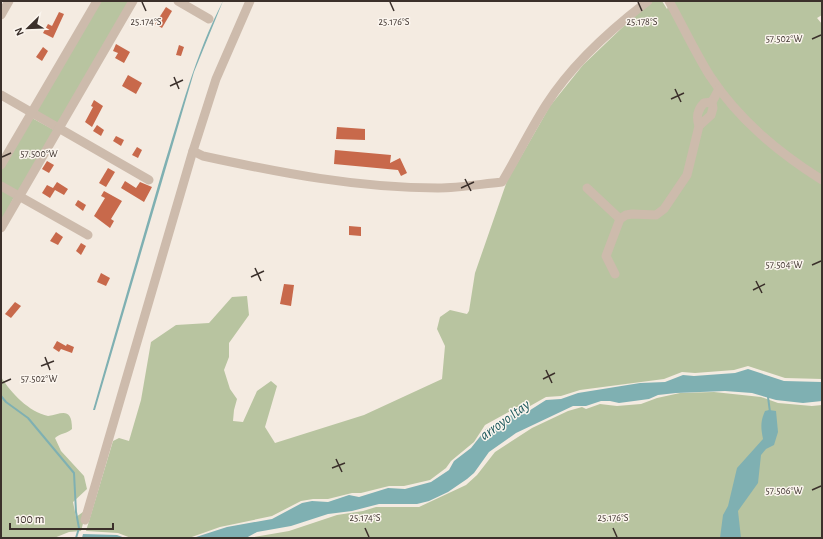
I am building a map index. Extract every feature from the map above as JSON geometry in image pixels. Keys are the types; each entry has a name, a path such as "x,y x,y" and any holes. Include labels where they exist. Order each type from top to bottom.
{"street":[{"path":"1,15 9,1"},
{"path":"1,165 97,1"},
{"path":"1,228 134,1"},
{"path":"178,1 209,19"},
{"path":"85,520 193,151 216,79 250,1"},
{"path":"193,151 203,156 283,174 365,185 439,188 502,182 546,105 566,78 605,38 648,1"},
{"path":"669,1 699,57 720,89 743,118 761,136 822,180"},
{"path":"712,102 720,89"},
{"path":"1,95 149,180"},
{"path":"615,274 606,256 620,220 626,215 632,214 656,215 664,209 688,174 699,126 697,116 701,106 704,103 712,102"},
{"path":"699,126 711,115 714,108 712,102"},
{"path":"1,186 88,236"},
{"path":"587,188 620,220"}],"green space":[{"path":"101,1 130,1 58,123 38,113 37,110"},
{"path":"650,1 662,1 667,9 669,5 667,1 822,1 822,15 817,18 822,24 822,379 785,378 748,366 734,370 695,373 682,372 664,379 580,390 561,396 546,397 523,410 514,409 485,425 474,442 451,461 446,468 430,480 404,486 389,486 328,499 301,501 272,516 220,527 189,538 131,538 118,533 86,531 113,441 119,438 129,441 141,400 151,342 176,325 209,323 232,297 247,296 249,315 229,343 229,357 224,370 230,389 237,399 233,421 243,422 257,391 271,381 277,386 265,427 275,443 364,415 442,379 445,346 437,329 440,317 450,310 467,314 469,311 475,273 507,181 550,106 583,65"},
{"path":"32,118 54,130 19,192 1,183 1,171"},
{"path":"1,189 14,197 1,223"},
{"path":"1,377 15,395 27,406 41,414 48,416 65,413 70,417 72,429 55,438 61,451 84,476 87,489 73,502 76,517 83,512 85,516 81,531 69,532 54,538 1,538"},
{"path":"714,392 761,397 778,403 812,406 822,405 822,538 248,538 289,531 337,515 363,511 376,507 419,507 466,485 477,475 495,452 532,428 568,411 582,407 586,409 600,404 617,406 641,404 657,398 680,393"}],"water":[{"path":"223,1 194,72 95,410 93,410 182,107 204,42"},
{"name":"arroyo Itay","path":"748,369 784,381 822,382 822,401 803,403 776,400 752,393 725,391 676,393 658,395 649,399 619,403 601,401 586,406 573,406 516,433 489,452 474,473 467,479 448,492 429,501 417,504 379,504 352,511 328,514 291,526 257,532 246,538 193,538 227,527 272,519 302,503 312,501 328,502 349,495 359,497 388,488 405,489 431,482 449,470 454,461 471,448 486,429 515,413 524,414 546,400 561,399 578,393 640,383 665,382 683,375 694,376 735,373"},
{"path":"765,411 776,411 778,432 774,445 766,449 761,455 758,483 738,511 741,538 720,538 723,515 728,506 737,468 763,439 761,429 762,419"},
{"path":"83,534 117,535 125,538 82,538"}],"building":[{"path":"166,7 172,11 162,28 155,24"},
{"path":"59,12 64,14 53,38 43,33 48,24 52,26"},
{"path":"116,44 130,52 124,63 115,58 118,53 113,51"},
{"path":"179,45 184,47 181,56 176,55"},
{"path":"43,47 48,51 42,61 36,57"},
{"path":"128,75 142,83 136,94 122,86"},
{"path":"94,100 103,106 92,127 85,122 93,107 91,106"},
{"path":"97,125 104,130 101,136 93,131"},
{"path":"337,127 365,129 365,140 336,139"},
{"path":"116,136 124,140 121,146 113,141"},
{"path":"137,147 142,150 138,158 132,155"},
{"path":"335,150 391,155 390,163 400,158 407,173 401,176 398,170 334,164"},
{"path":"47,161 54,165 49,173 42,169"},
{"path":"108,168 115,172 106,187 99,183"},
{"path":"125,181 136,188 140,182 152,187 144,202 121,188"},
{"path":"57,182 68,189 64,195 55,190 50,198 42,193 47,185 53,188"},
{"path":"104,191 122,201 111,219 114,221 110,228 94,216 105,198 101,196"},
{"path":"78,200 86,205 83,211 75,205"},
{"path":"349,226 361,227 361,236 349,235"},
{"path":"56,232 63,237 58,245 50,241"},
{"path":"81,243 86,246 81,255 76,251"},
{"path":"101,273 110,278 106,286 97,282"},
{"path":"284,284 294,285 291,306 280,304"},
{"path":"15,302 21,306 11,318 5,314"},
{"path":"57,341 66,346 67,344 74,347 72,353 61,349 59,352 53,348"}],"waterway":[{"path":"1,396 6,402 28,418 74,473 76,512 79,528 76,538"},
{"path":"768,397 770,412"}]}
